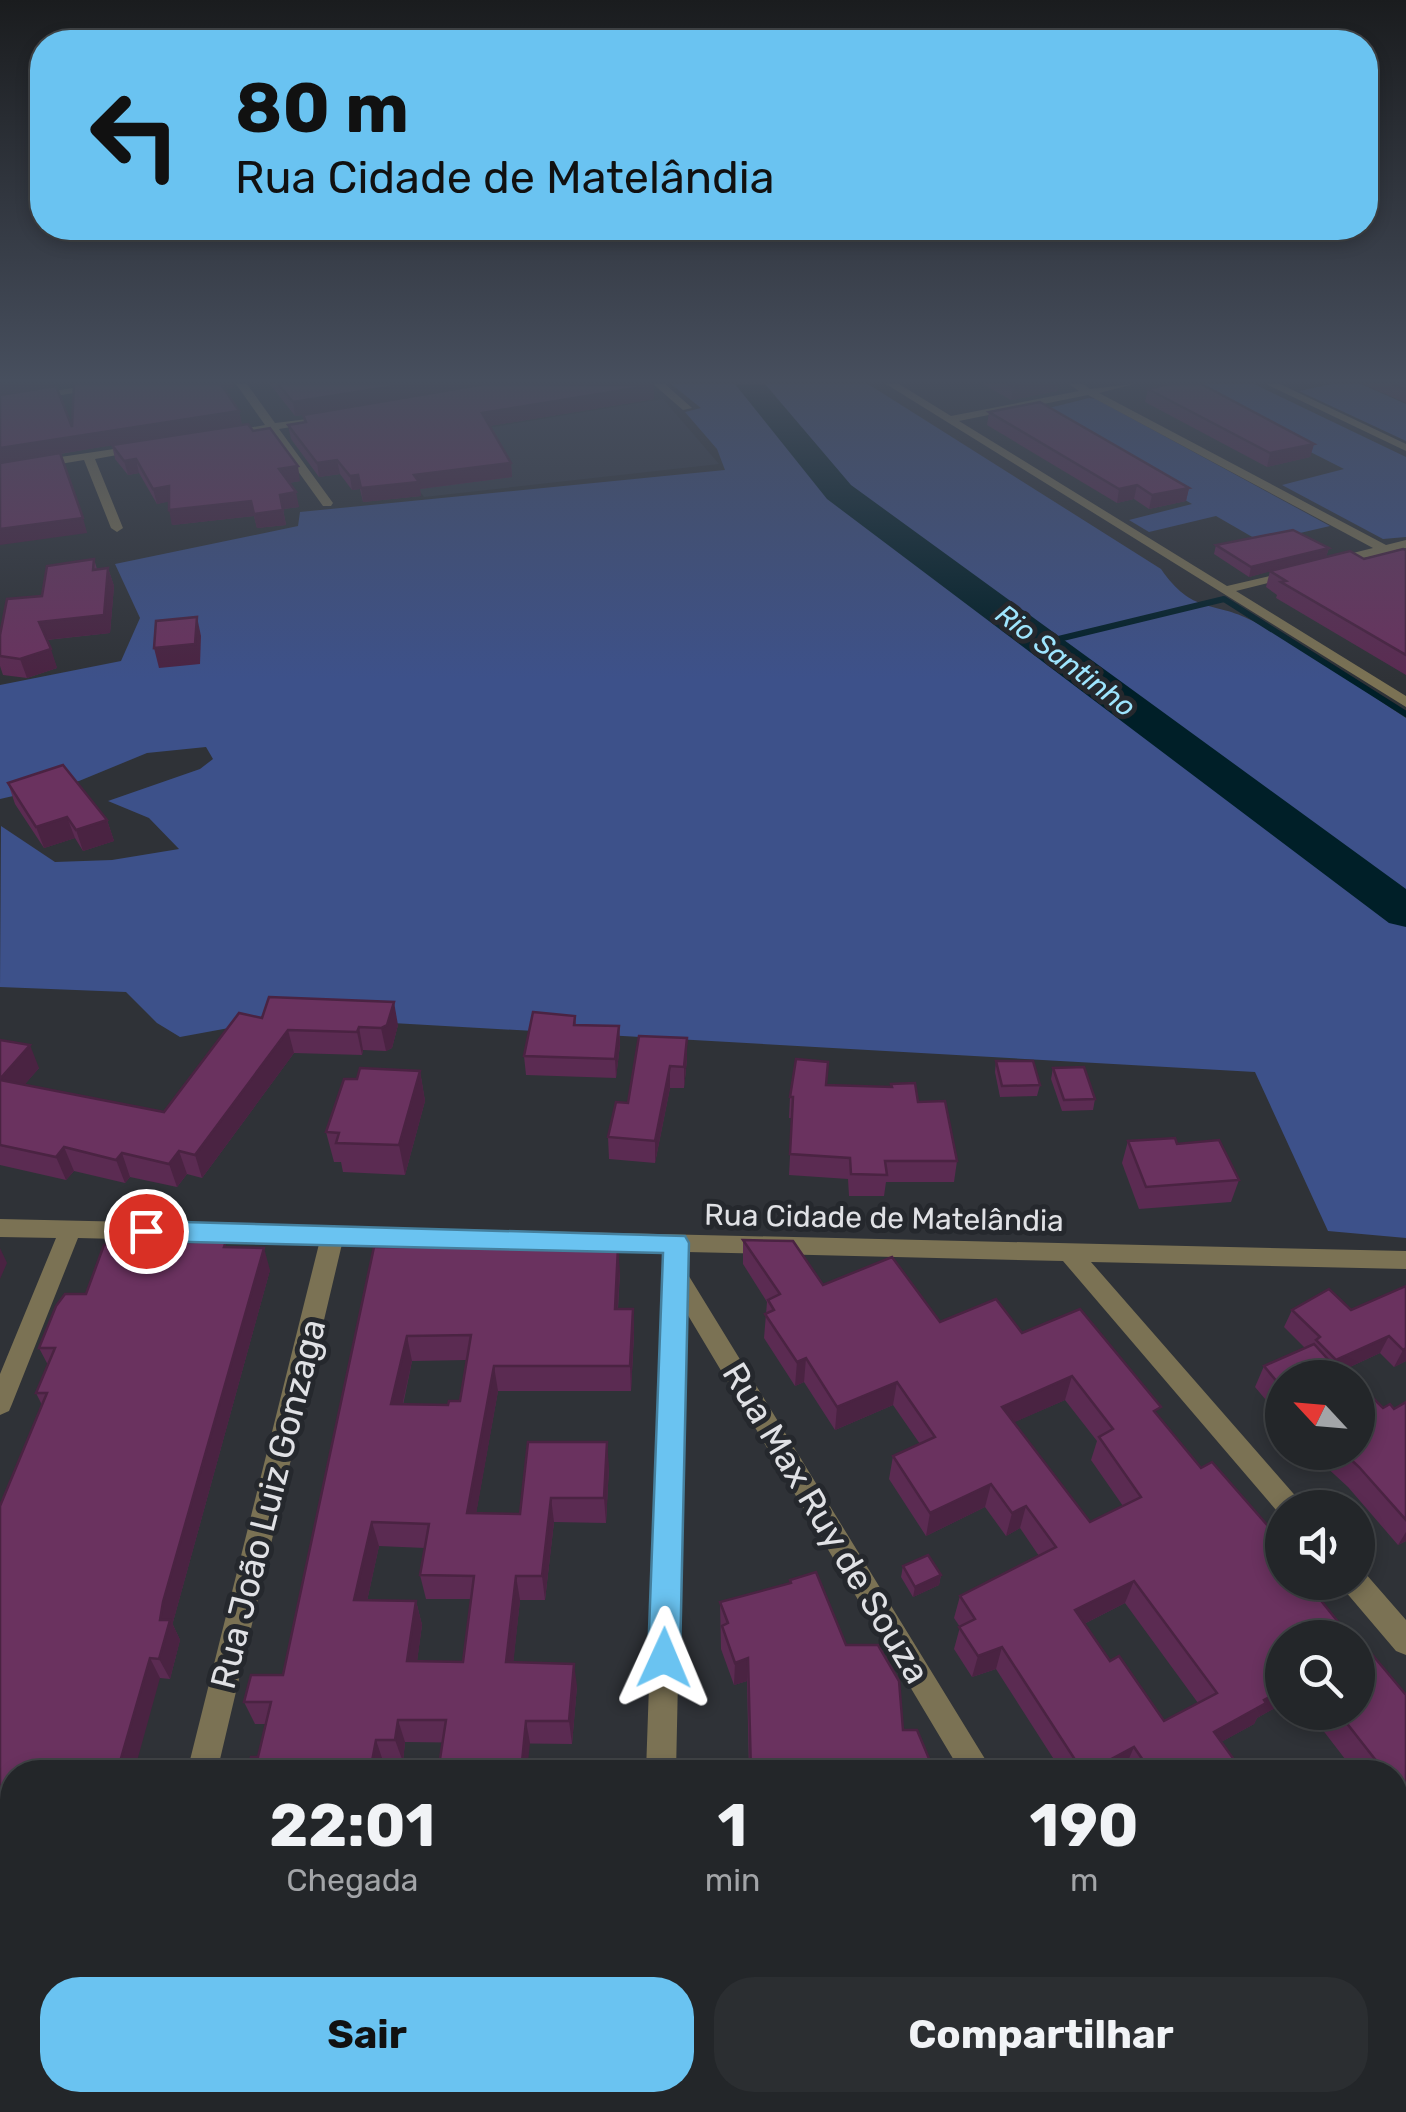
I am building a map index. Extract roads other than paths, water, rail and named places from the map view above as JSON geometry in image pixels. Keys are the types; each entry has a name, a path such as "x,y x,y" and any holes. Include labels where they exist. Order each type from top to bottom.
{"street":[{"path":"98,483 116,528"},
{"path":"311,483 326,503"},
{"path":"1050,483 1406,702"},
{"path":"1258,483 1406,561"},
{"path":"1226,590 1406,544"},
{"name":"Rua Cidade de Matelândia","path":"0,1228 1406,1260"},
{"path":"0,1404 72,1229"},
{"name":"Rua João Luiz Gonzaga","path":"205,1760 334,1235"},
{"path":"661,1760 676,1243"},
{"path":"1069,1252 1274,1490"},
{"name":"Rua Max Ruy de Souza","path":"675,1274 971,1760"},
{"path":"1371,1600 1406,1641"}],"waterway":[{"name":"Rio Santinho","path":"831,483 1406,912"},
{"path":"1042,643 1224,599 1406,714"}]}
